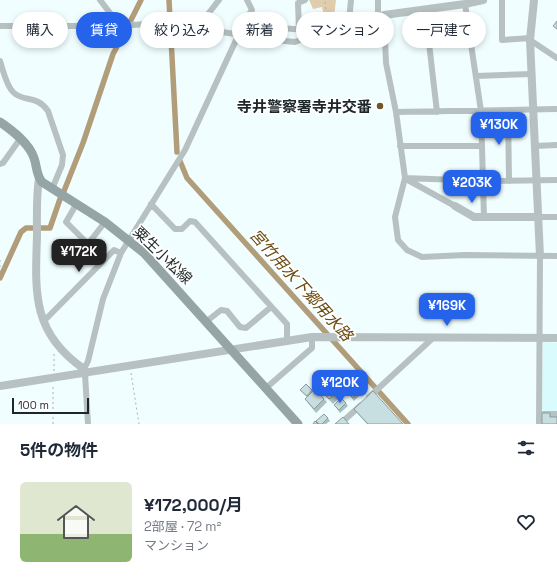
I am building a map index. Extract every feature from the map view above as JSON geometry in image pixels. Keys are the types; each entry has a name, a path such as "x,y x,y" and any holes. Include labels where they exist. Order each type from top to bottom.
{"main road":[{"path":"0,122 20,138 29,148 34,158 39,178"},
{"name":"粟生小松線","path":"39,178 52,189 77,203 129,240 160,270 207,321 295,423"}],"street":[{"path":"100,0 109,12"},
{"path":"247,0 252,10 251,12"},
{"path":"298,12 298,3 305,0"},
{"path":"350,12 351,0"},
{"path":"378,0 380,12"},
{"path":"394,13 465,4 483,0"},
{"path":"502,0 502,40 530,39 557,58"},
{"path":"534,0 530,39 538,180 540,256 539,424"},
{"path":"208,12 215,2"},
{"path":"465,4 481,111 484,218"},
{"path":"426,9 437,112"},
{"path":"0,26 76,26"},
{"path":"88,424 84,371 88,361 103,299 121,253 184,150 232,45"},
{"path":"384,48 396,112 405,178 395,217 398,240 407,250 422,256 557,256"},
{"path":"0,61 9,87 14,93 28,99 36,99 44,104 48,111 63,155 62,164 52,189"},
{"path":"476,76 532,74"},
{"path":"396,112 557,109"},
{"path":"508,111 509,181"},
{"path":"0,164 3,163 20,138"},
{"path":"535,146 557,145"},
{"path":"400,146 481,146"},
{"path":"39,178 35,287 37,301 44,321 55,342 68,357 84,371"},
{"path":"405,178 483,181 557,180"},
{"path":"405,178 474,217 557,217"},
{"path":"77,203 66,222 88,244 105,222"},
{"path":"151,204 175,229 182,229 190,221 195,222 287,324 287,340"},
{"path":"44,321 114,250 121,253"},
{"path":"207,321 221,310 227,311 240,327 246,328 271,307"},
{"path":"0,386 54,378 84,371 130,366 312,337 557,338"},
{"path":"266,388 312,348 312,337"},
{"path":"340,424 434,337"},
{"path":"539,414 557,414"}],"path":[{"path":"325,2 325,12"},
{"path":"0,260 0,271"},
{"path":"53,424 55,342"},
{"path":"130,366 139,424"}],"shaded area":[{"path":"309,0 336,0 335,12 323,12 322,7 313,9"},
{"path":"543,342 557,343 557,411 544,411 542,409"}],"building":[{"path":"557,21 557,29 553,26"},
{"path":"333,371 345,384 329,399 318,386"},
{"path":"306,384 312,390 307,396 300,390"},
{"path":"355,386 359,391 353,398 348,393"},
{"path":"315,389 324,399 314,409 305,399"},
{"path":"373,391 403,424 368,424 354,409"},
{"path":"341,398 346,403 339,410 334,405"},
{"path":"542,413 550,413 550,417 557,417 557,424 542,424"},
{"path":"324,414 328,418 322,424 319,424 316,421"},
{"path":"343,417 349,424 335,424"}],"waterway":[{"path":"132,18 141,0"},
{"name":"宮竹用水下郷用水路","path":"169,0 177,152"},
{"path":"64,191 83,143 116,48"},
{"name":"宮竹用水下郷用水路","path":"180,161 187,178 408,424"},
{"path":"41,228 50,228 60,199"},
{"path":"0,278 21,232 26,228 33,228"}],"place":[{"name":"寺井警察署寺井交番","path":"380,106"}]}
